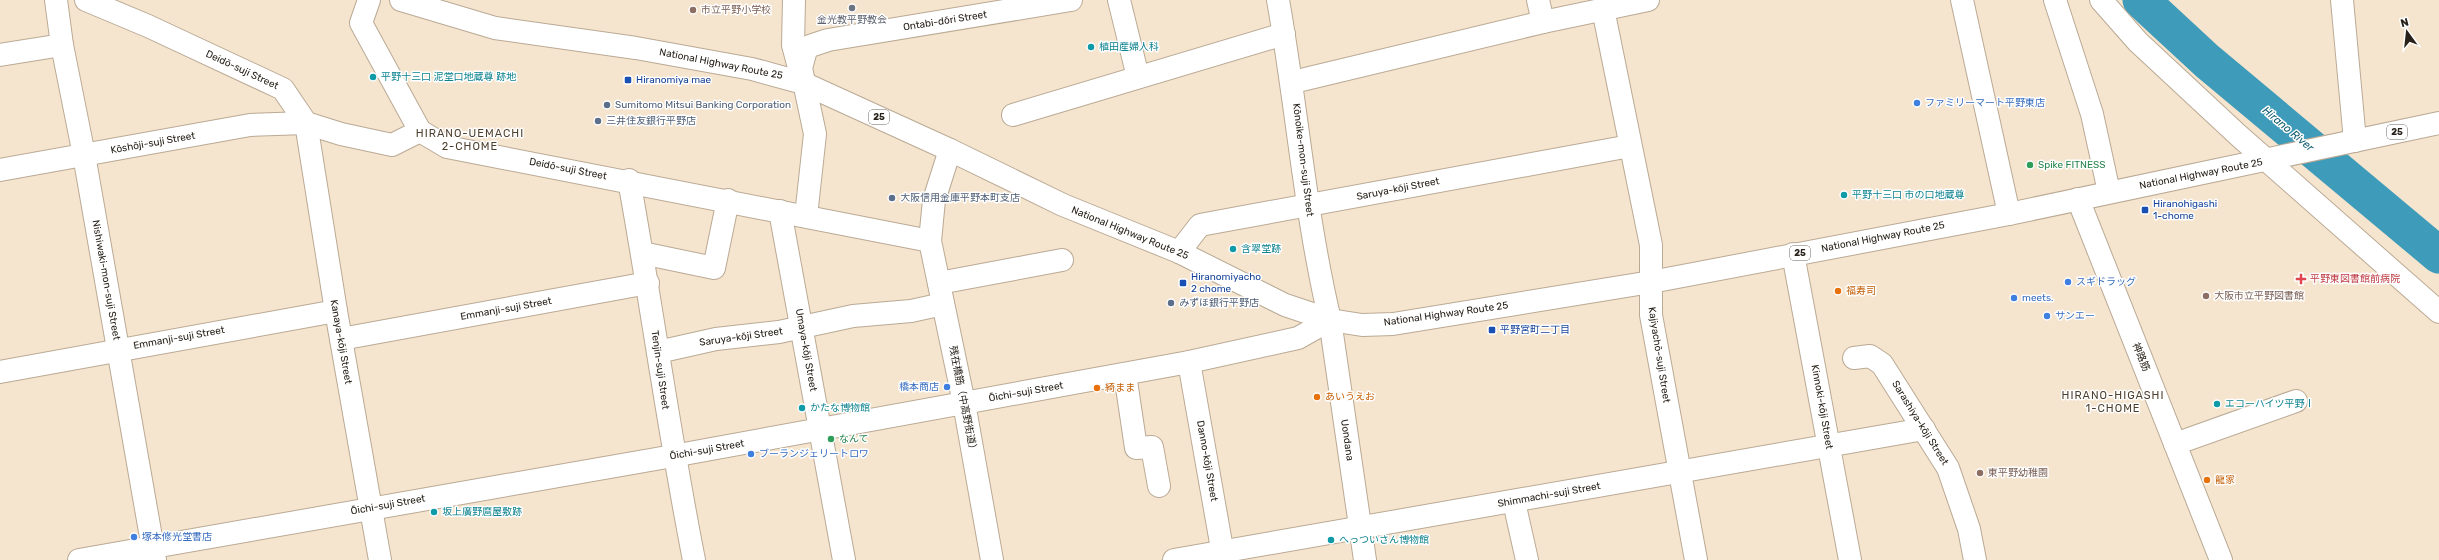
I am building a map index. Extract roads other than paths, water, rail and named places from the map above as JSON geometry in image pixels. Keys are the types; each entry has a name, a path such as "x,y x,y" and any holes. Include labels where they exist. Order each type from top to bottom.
{"main road":[{"name":"Nishiwaki-mon-suji Street","path":"56,0 62,45 84,155 154,554"},
{"name":"Deidō-suji Street","path":"86,0 148,26 283,89 306,122"},
{"path":"306,122 341,134 392,145 420,132 361,22 369,0"},
{"name":"National Highway Route 25","path":"401,0 495,28 636,48 752,68 803,82 950,150 1063,205 1179,252 1285,305 1330,320 1362,325 1392,324 1651,282 2009,214 2266,161 2439,122"},
{"path":"794,0 793,45 815,134 806,216"},
{"name":"Ontabi-dōri Street","path":"803,82 802,60 810,46 828,40 1017,5 1071,0"},
{"path":"1119,0 1138,77"},
{"name":"Kōnoike-mon-suji Street","path":"1278,0 1292,82 1308,205 1330,320"},
{"path":"1538,0 1543,22"},
{"path":"1292,82 1543,22 1648,0"},
{"path":"1962,0 2009,214"},
{"path":"2055,0 2092,114 2110,192"},
{"path":"2101,0 2138,42 2266,161 2439,312"},
{"path":"2342,0 2356,141"},
{"name":"Kajiyachō-suji Street","path":"1603,9 1651,245 1651,315 1696,560"},
{"path":"1013,115 1284,34"},
{"path":"0,55 62,45"},
{"name":"Kōshōji-suji Street","path":"0,170 250,125 306,122"},
{"name":"Kanaya-kōji Street","path":"306,122 336,311 380,560"},
{"name":"Deidō-suji Street","path":"420,132 447,146 629,180 930,241"},
{"name":"Saruya-kōji Street","path":"1179,252 1200,225 1630,146"},
{"name":"残在橋筋（中高野街道）","path":"950,150 934,200 930,241 964,403 992,560"},
{"name":"Tenjin-suji Street","path":"629,180 648,284 673,456 694,560"},
{"name":"神路筋","path":"2078,199 2221,560"},
{"path":"642,253 714,268 728,200"},
{"name":"Umaya-kōji Street","path":"780,211 844,560"},
{"name":"Kinnoki-kōji Street","path":"1793,254 1850,560"},
{"path":"939,283 1062,260"},
{"name":"Emmanji-suji Street","path":"341,339 648,284"},
{"name":"Saruya-kōji Street","path":"658,352 716,339 802,327 853,316 911,311 943,304"},
{"name":"Emmanji-suji Street","path":"0,372 117,349 336,311"},
{"name":"Ōichi-suji Street","path":"79,560 154,554 370,508 673,456 1190,362 1298,338 1330,320"},
{"name":"Uondana","path":"1330,320 1365,560"},
{"name":"Sarashiya-kōji Street","path":"1854,358 1870,356 1882,364 1948,468 1969,529 1975,560"},
{"name":"Danno-kōji Street","path":"1190,362 1224,556"},
{"path":"1125,374 1136,448 1152,447 1159,486"},
{"path":"2175,444 2296,400"},
{"name":"Shimmachi-suji Street","path":"1174,560 1224,556 1359,526 1514,502 1679,471 1924,430"},
{"path":"1514,502 1527,560"}],"waterway":[{"name":"Hirano River","path":"2141,0 2207,61 2439,255"}],"place":[{"name":"金光教平野教会","path":"852,8"},
{"name":"市立平野小学校","path":"693,10"},
{"name":"植田産婦人科","path":"1091,47"},
{"name":"平野十三口 泥堂口地蔵尊 跡地","path":"373,77"},
{"name":"Hiranomiya mae","path":"628,80"},
{"name":"ファミリーマート平野東店","path":"1917,103"},
{"name":"Sumitomo Mitsui Banking Corporation","path":"607,105"},
{"name":"三井住友銀行平野店","path":"598,121"},
{"name":"Spike FITNESS","path":"2030,165"},
{"name":"平野十三口 市の口地蔵尊","path":"1844,195"},
{"name":"大阪信用金庫平野本町支店","path":"892,198"},
{"name":"Hiranohigashi 1-chome","path":"2145,210"},
{"name":"含翠堂跡","path":"1233,249"},
{"name":"平野東図書館前病院","path":"2301,279"},
{"name":"スギドラッグ","path":"2068,282"},
{"name":"Hiranomiyacho 2 chome","path":"1183,283"},
{"name":"福寿司","path":"1838,291"},
{"name":"大阪市立平野図書館","path":"2206,296"},
{"name":"meets.","path":"2014,298"},
{"name":"みずほ銀行平野店","path":"1171,303"},
{"name":"サンエー","path":"2047,316"},
{"name":"平野宮町二丁目","path":"1492,330"},
{"name":"橋本商店","path":"947,387"},
{"name":"綺まま","path":"1097,388"},
{"name":"あいうえお","path":"1317,397"},
{"name":"エコーハイツ平野Ⅰ","path":"2217,404"},
{"name":"かたな博物館","path":"802,408"},
{"name":"なんて","path":"831,439"},
{"name":"ブーランジェリートロワ","path":"751,454"},
{"name":"東平野幼稚園","path":"1980,473"},
{"name":"龍家","path":"2207,480"},
{"name":"坂上廣野麿屋敷跡","path":"434,512"},
{"name":"塚本修光堂書店","path":"134,537"},
{"name":"へっついさん博物館","path":"1331,540"}],"district":[{"name":"HIRANO-UEMACHI 2-CHOME","path":"470,139"},
{"name":"HIRANO-HIGASHI 1-CHOME","path":"2113,401"}]}
